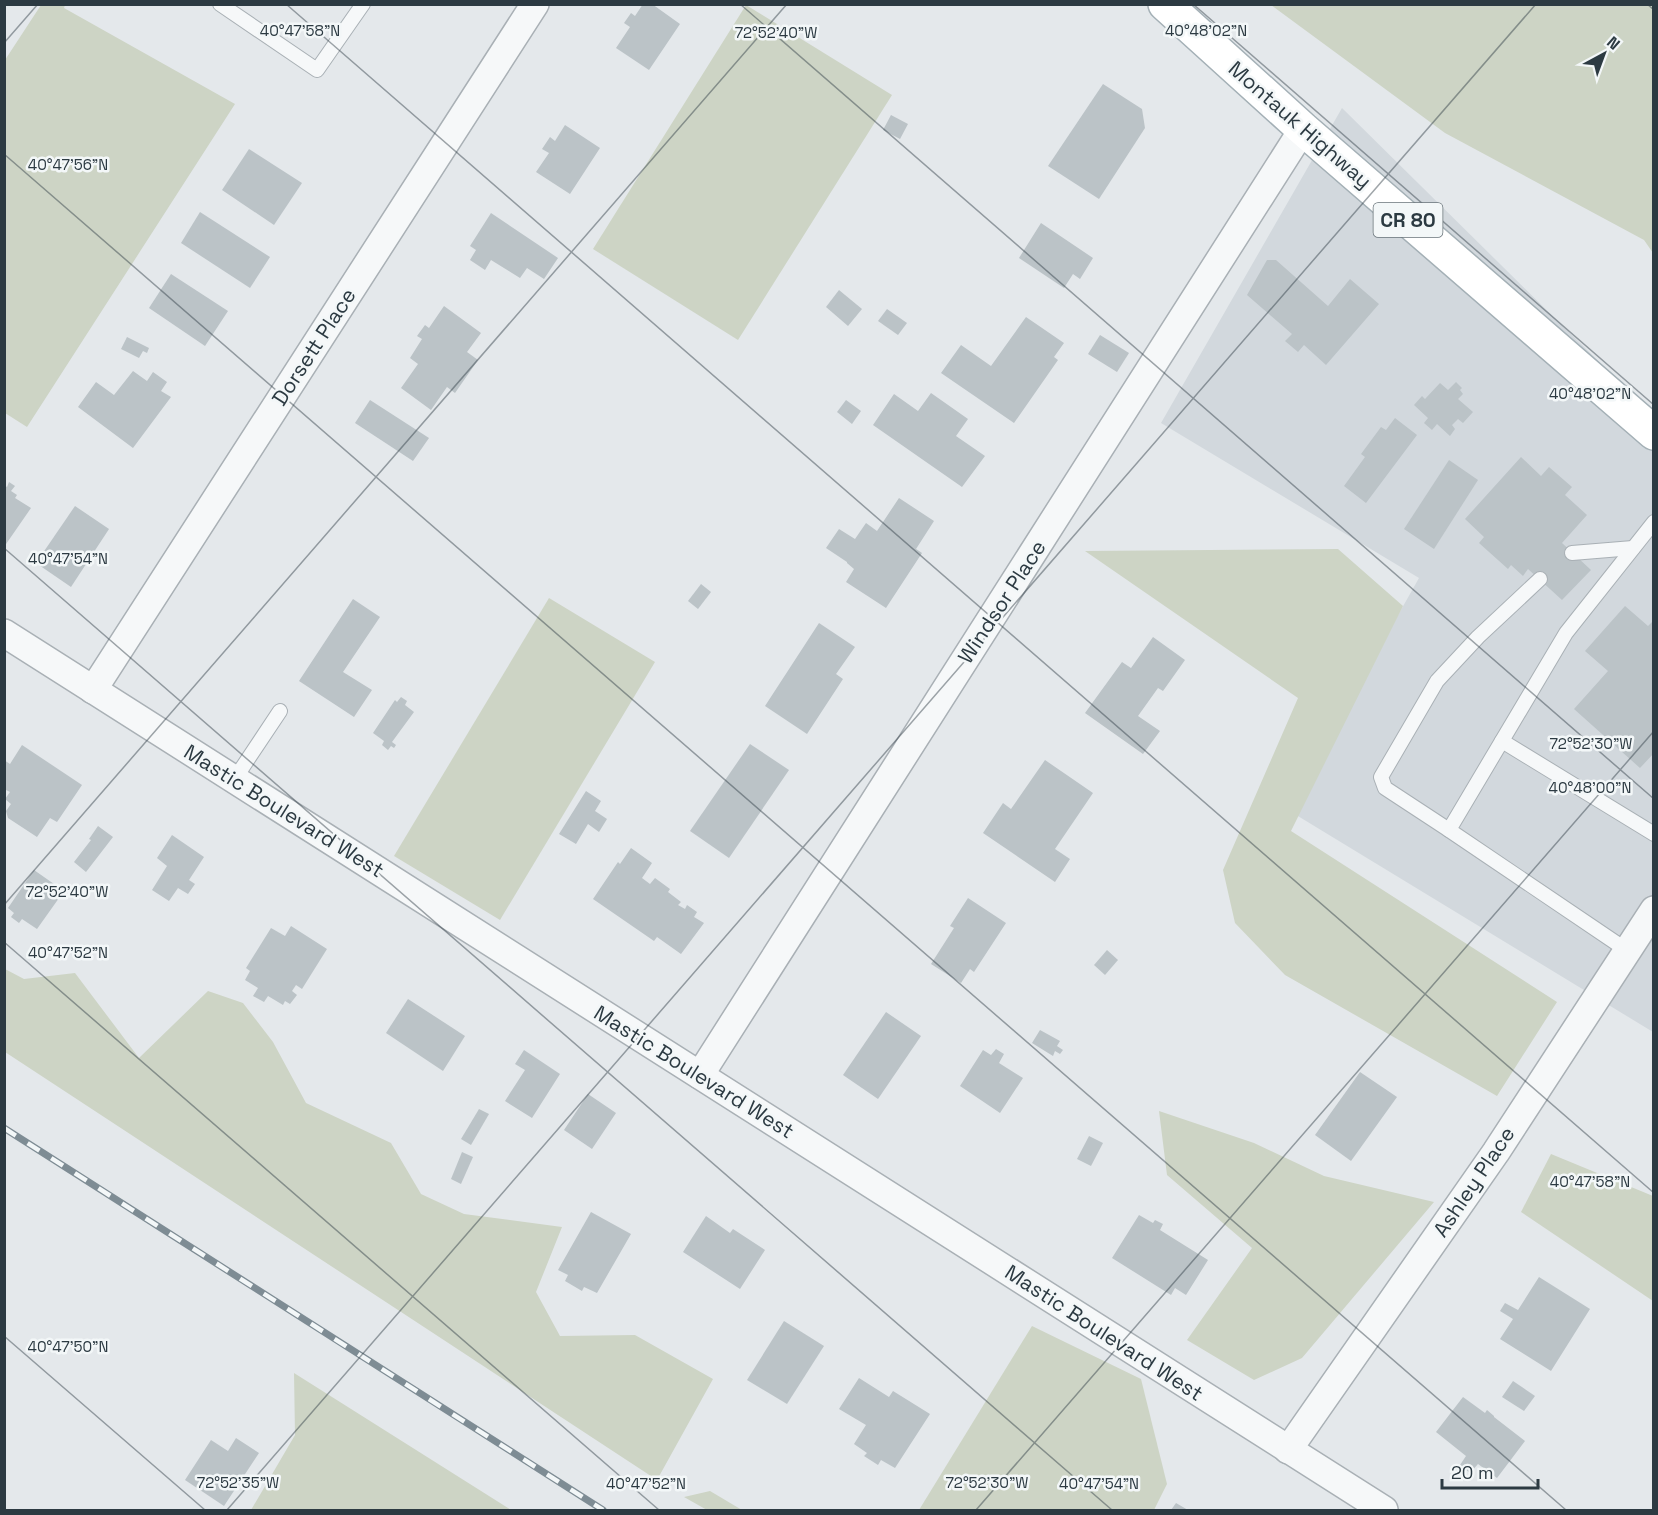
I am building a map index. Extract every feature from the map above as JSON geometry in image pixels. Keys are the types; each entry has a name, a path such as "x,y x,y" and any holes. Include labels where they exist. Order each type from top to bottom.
{"main road":[{"name":"Montauk Highway","path":"1165,4 1303,129 1653,433"}],"street":[{"name":"Dorsett Place","path":"93,690 535,4"},
{"name":"Windsor Place","path":"700,1075 1303,129"},
{"name":"Mastic Boulevard West","path":"4,633 1384,1510"},
{"name":"Ashley Place","path":"1288,1450 1496,1152 1653,910"}],"lane":[{"path":"220,4 317,70 363,4"},
{"path":"1449,830 1566,633 1653,522"},
{"path":"1572,553 1633,548"},
{"path":"1540,579 1478,636 1437,681 1381,777 1385,788 1628,951"},
{"path":"234,780 279,711"},
{"path":"1502,741 1653,834"}],"shaded area":[{"path":"1342,108 1653,415 1653,1032 1288,810 1419,578 1161,423"}],"green space":[{"path":"41,5 65,5 64,8 235,104 27,427 5,413 5,60"},
{"path":"746,5 892,95 738,340 593,249"},
{"path":"1271,5 1653,5 1653,253 1644,240 1445,133"},
{"path":"1338,549 1403,606 1291,831 1557,1002 1497,1096 1285,975 1235,923 1223,870 1298,698 1085,551"},
{"path":"549,598 655,662 500,920 394,856"},
{"path":"5,969 24,979 75,973 139,1058 208,991 243,1003 273,1042 306,1103 391,1143 421,1194 464,1214 562,1227 536,1292 560,1336 635,1335 713,1379 657,1480 5,1052"},
{"path":"1159,1111 1254,1143 1324,1176 1434,1202 1302,1358 1254,1380 1187,1340 1252,1248 1167,1175"},
{"path":"1551,1154 1653,1196 1653,1301 1521,1212"},
{"path":"1032,1326 1141,1379 1167,1484 1154,1510 919,1510"},
{"path":"294,1373 511,1510 251,1510 295,1435"},
{"path":"710,1491 742,1510 707,1510 684,1497"}],"building":[{"path":"643,4 652,4 680,24 649,70 616,48 630,27 624,23 631,13 635,16"},
{"path":"1103,84 1142,109 1145,128 1099,199 1048,166"},
{"path":"891,115 908,124 900,139 883,130"},
{"path":"565,125 600,148 570,194 536,172 549,153 542,149 550,137 555,141"},
{"path":"249,149 302,183 274,225 222,190"},
{"path":"200,212 270,257 250,288 181,243"},
{"path":"491,213 558,258 544,279 527,268 520,278 491,260 485,270 470,260 476,250 470,246"},
{"path":"1041,223 1093,258 1080,279 1073,274 1064,288 1019,258"},
{"path":"1267,260 1276,260 1328,306 1350,279 1379,304 1326,365 1304,345 1298,352 1285,341 1292,334 1247,295"},
{"path":"171,274 228,311 205,346 149,308"},
{"path":"839,290 862,309 848,326 826,307"},
{"path":"444,306 481,333 467,352 478,360 455,393 447,387 431,410 401,388 418,364 410,358 422,339 417,336 425,325 429,328"},
{"path":"887,309 907,323 898,335 878,321"},
{"path":"1026,317 1064,343 1054,357 1058,360 1014,423 941,373 961,345 991,366"},
{"path":"1100,335 1129,353 1117,372 1088,354"},
{"path":"127,337 149,348 147,353 143,351 139,358 121,349"},
{"path":"133,371 147,381 153,372 167,382 161,391 171,397 133,448 78,407 96,382 114,395"},
{"path":"1456,382 1462,388 1460,390 1463,394 1458,399 1473,412 1463,423 1458,419 1452,425 1455,429 1450,436 1437,424 1432,430 1424,423 1428,418 1414,405 1422,396 1425,399 1440,383 1448,390"},
{"path":"931,393 968,419 956,436 985,456 962,487 873,425 894,394 918,411"},
{"path":"370,400 429,438 413,461 355,423"},
{"path":"846,400 861,411 852,424 837,412"},
{"path":"1395,418 1417,435 1366,503 1344,486 1365,457 1361,454 1381,427 1386,430"},
{"path":"1521,457 1541,476 1549,467 1572,487 1565,495 1587,515 1562,543 1591,570 1562,600 1528,569 1523,576 1511,565 1508,569 1479,543 1484,537 1465,519"},
{"path":"1449,460 1478,480 1434,549 1404,529"},
{"path":"9,482 15,486 11,491 17,495 15,498 31,508 4,547 4,485 7,487"},
{"path":"899,498 934,521 916,549 922,553 886,608 846,582 854,569 826,548 839,529 855,539 866,523 877,531"},
{"path":"75,506 109,529 71,587 36,563"},
{"path":"701,584 711,592 698,609 688,601"},
{"path":"353,599 380,617 343,672 372,690 354,717 299,681"},
{"path":"1625,606 1648,626 1654,620 1654,753 1640,768 1574,709 1608,671 1585,651"},
{"path":"819,623 855,647 836,674 843,679 807,734 765,706"},
{"path":"1153,637 1185,660 1163,691 1158,688 1138,716 1160,731 1143,754 1085,713 1122,662 1131,668"},
{"path":"401,697 407,701 405,705 414,712 392,742 396,745 394,748 391,746 388,750 382,745 384,741 373,733 395,700 397,702"},
{"path":"750,744 789,770 729,858 690,831"},
{"path":"22,745 82,785 57,822 50,818 37,837 8,818 6,811 11,804 5,799 10,792 4,789 4,760 10,764"},
{"path":"1045,760 1093,793 1055,849 1070,859 1055,882 983,833 1003,803 1011,809"},
{"path":"586,791 601,801 595,811 607,819 599,832 588,824 576,844 559,834"},
{"path":"98,826 113,837 86,872 74,862 91,840 89,839"},
{"path":"172,835 204,857 189,880 195,884 188,894 178,888 169,901 152,890 167,866 157,858"},
{"path":"631,848 652,863 642,878 650,884 655,878 670,889 668,892 681,902 678,905 685,909 687,905 697,912 694,917 704,923 681,954 657,937 654,941 593,899 618,862 620,864"},
{"path":"34,870 64,891 37,929 22,919 19,923 11,917 14,913 8,908"},
{"path":"968,898 1006,923 974,972 970,969 961,983 931,964 954,928 950,926"},
{"path":"291,926 327,949 302,989 296,985 292,991 297,995 290,1004 285,1001 283,1005 268,996 264,1002 253,996 258,988 245,980 250,971 246,968 271,928 285,936"},
{"path":"1107,950 1118,960 1105,975 1094,965"},
{"path":"408,999 465,1036 443,1071 386,1033"},
{"path":"886,1012 921,1036 878,1099 843,1075"},
{"path":"1040,1030 1060,1041 1057,1046 1063,1050 1060,1054 1055,1051 1053,1056 1032,1043"},
{"path":"996,1049 1004,1054 999,1063 1023,1078 1000,1113 960,1086 983,1050 991,1055"},
{"path":"524,1050 560,1074 532,1118 505,1101 525,1070 515,1064"},
{"path":"1360,1072 1397,1097 1351,1161 1315,1135"},
{"path":"588,1094 616,1113 592,1149 564,1130"},
{"path":"479,1109 489,1114 471,1145 461,1139"},
{"path":"1089,1136 1103,1143 1091,1166 1077,1159"},
{"path":"462,1152 473,1157 461,1184 451,1179"},
{"path":"591,1212 631,1234 597,1293 584,1287 582,1291 565,1281 568,1275 558,1270"},
{"path":"1139,1215 1153,1223 1155,1220 1163,1224 1160,1230 1208,1260 1186,1295 1175,1288 1171,1295 1112,1258"},
{"path":"706,1216 730,1233 733,1229 765,1250 740,1289 683,1252"},
{"path":"1539,1277 1590,1309 1551,1371 1500,1339 1513,1319 1500,1311 1505,1303 1518,1310"},
{"path":"784,1321 824,1346 787,1404 747,1380"},
{"path":"859,1378 889,1397 893,1391 930,1414 895,1468 881,1460 878,1465 864,1456 867,1453 854,1444 866,1425 839,1409"},
{"path":"1513,1381 1535,1396 1524,1411 1502,1397"},
{"path":"1463,1397 1485,1413 1487,1410 1525,1441 1497,1478 1478,1464 1470,1473 1460,1465 1466,1456 1436,1432"},
{"path":"236,1438 259,1453 224,1506 185,1480 211,1440 228,1451"},
{"path":"1176,1503 1188,1510 1171,1510"}],"railway":[{"path":"4,1128 603,1510"}]}
